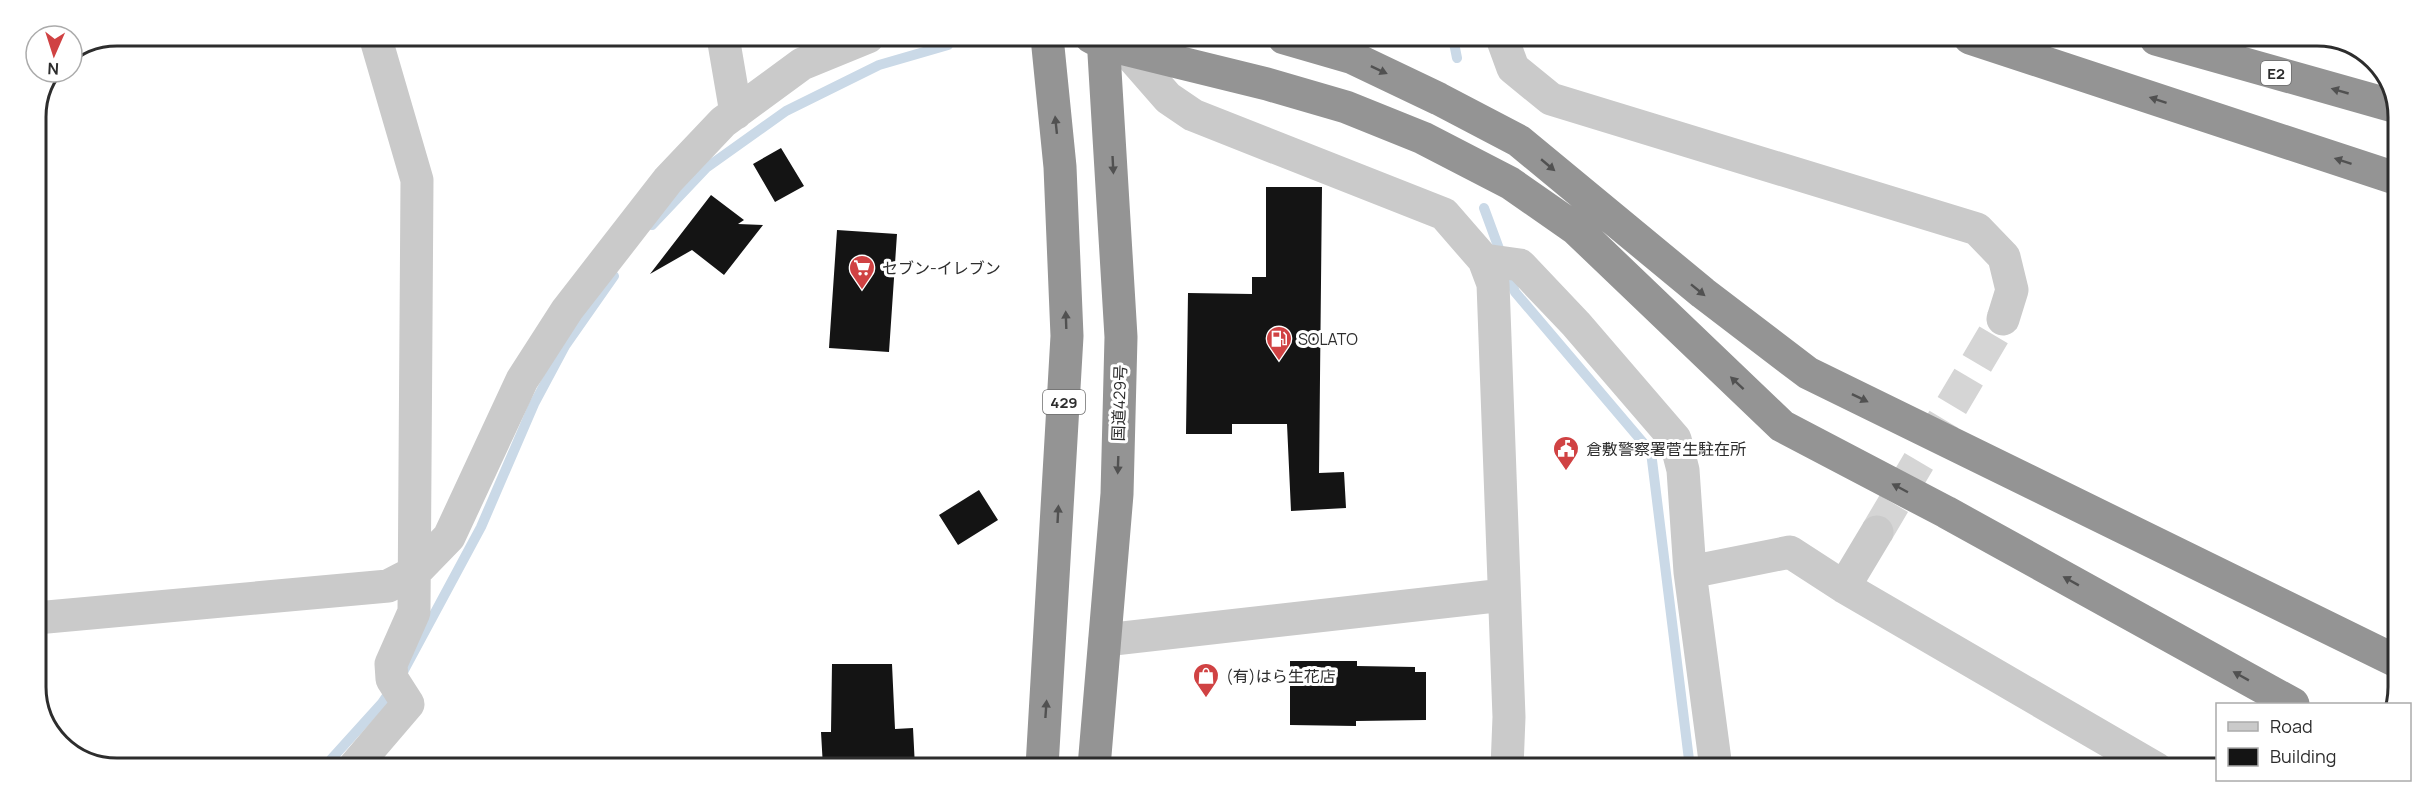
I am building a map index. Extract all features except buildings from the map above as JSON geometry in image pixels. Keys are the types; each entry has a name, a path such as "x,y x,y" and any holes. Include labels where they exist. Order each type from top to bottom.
{"highway":[{"name":"429","path":"1043,758 1067,336 1060,167 1048,46"},
{"name":"国道429号","path":"1095,758 1117,494 1121,337 1106,46"},
{"path":"1121,46 1346,107 1424,138 1510,183 1576,229 1782,426 1956,517 2289,703"},
{"path":"1312,46 1353,58 1519,141 1703,293 1808,373 2388,657"},
{"path":"1994,46 2388,176"},
{"name":"E2","path":"2181,46 2387,104"}],"street":[{"path":"362,758 408,704 395,684 391,664 414,612 415,573 417,180 378,46"},
{"path":"725,46 736,113"},
{"path":"47,617 388,586 415,573 449,537 522,380 567,310 668,180 723,122 802,64 846,46"},
{"path":"1110,46 1168,98 1193,115 1444,214 1496,261 1520,265 1576,324 1675,439 1683,470 1690,572 1715,758"},
{"path":"1505,46 1513,68 1551,99 1977,229 2004,257 2012,290 2003,318"},
{"path":"1496,261 1493,284 1509,717 1507,758"},
{"path":"1844,587 1877,532"},
{"path":"1690,572 1790,552 1844,587 2138,758"},
{"path":"1106,640 1504,595"}],"waterway":[{"path":"652,225 706,168 786,111 879,65 945,46"},
{"path":"1455,46 1457,58"},
{"path":"1484,208 1515,292 1651,452 1689,758"},
{"path":"403,672 481,527 534,404 565,346 614,276"},
{"path":"332,758 382,703 393,687"}],"tunnel":[{"path":"1877,532 2003,319"}],"place":[{"name":"セブン-イレブン","path":"862,291"},
{"name":"SOLATO","path":"1279,362"},
{"name":"倉敷警察署菅生駐在所","path":"1566,472"},
{"name":"(有)はら生花店","path":"1206,699"}]}
